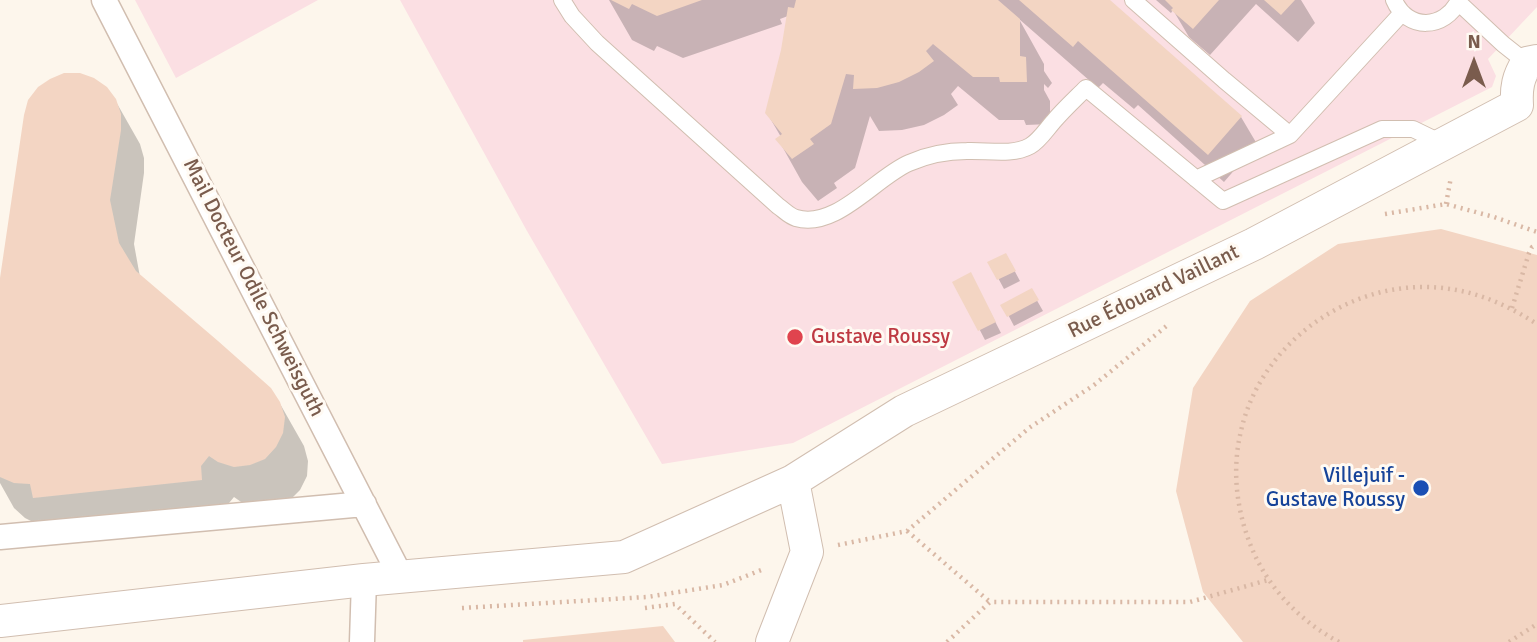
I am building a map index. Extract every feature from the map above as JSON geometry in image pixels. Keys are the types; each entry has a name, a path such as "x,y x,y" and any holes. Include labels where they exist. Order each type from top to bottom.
{"street":[{"name":"Mail Docteur Odile Schweisguth","path":"104,0 401,577"},
{"path":"1527,107 1516,90 1519,76 1532,62"},
{"name":"Rue Édouard Vaillant","path":"0,621 364,580 624,557 793,481 904,411 1254,244 1444,144 1527,107"},
{"path":"772,642 807,552 793,481"},
{"path":"0,537 364,504"},
{"path":"362,642 364,580"}],"lane":[{"path":"562,0 572,16 597,43 778,206 796,218 821,218 832,213 848,205 899,167 919,159 947,152 1001,151 1032,145 1086,88 1223,201 1382,129 1413,129 1444,144"},
{"path":"1133,0 1290,135"},
{"path":"1196,179 1290,135 1398,7 1411,19 1433,23 1452,12 1458,1 1503,44 1532,62"}],"path":[{"path":"1512,308 1529,253 1532,247 1537,245"},
{"path":"1339,642 1310,624 1287,603 1268,580 1242,523 1236,461 1241,430 1251,401 1265,374 1284,349 1332,310 1391,290 1422,287 1453,289 1483,296 1512,308 1537,324"},
{"path":"907,531 989,602 1189,602 1268,580"},
{"path":"947,642 989,602"},
{"path":"645,608 675,604 715,642"},
{"path":"1508,642 1537,624"}],"shaded area":[{"path":"135,0 318,0 176,78"},
{"name":"Gustave Roussy","path":"400,0 1537,0 1537,7 1488,59 1496,76 1492,87 793,443 662,464 527,231"}],"building":[{"path":"611,0 702,0 657,16 632,4 629,9"},
{"path":"796,0 998,0 1020,19 1020,56 1026,57 1027,82 1000,82 999,77 973,77 933,44 926,51 934,61 899,82 877,88 853,89 854,75 846,74 831,124 810,139 814,144 792,159 775,139 782,134 765,113 781,50 788,7 794,8"},
{"path":"1019,0 1110,0 1242,116 1208,155 1078,41 1073,47"},
{"path":"1165,0 1219,0 1193,29 1171,10 1173,8"},
{"path":"1264,0 1295,0 1281,15"},
{"path":"64,73 80,73 94,78 107,87 116,99 121,114 121,130 110,200 119,243 136,271 271,388 280,402 285,417 283,433 276,447 265,459 234,467 209,456 201,466 202,480 33,498 30,484 14,483 0,477 0,278 24,115 28,100 38,87"},
{"name":"Villejuif - Gustave Roussy","path":"1441,229 1537,255 1537,642 1243,642 1203,592 1176,491 1193,388 1250,301 1338,244"},
{"path":"1006,253 1016,271 997,280 987,262"},
{"path":"971,272 996,322 978,331 952,282"},
{"path":"1032,288 1039,300 1007,317 1000,305"},
{"path":"663,626 675,642 523,642 523,640"}],"place":[{"name":"Gustave Roussy","path":"795,337"},
{"name":"Villejuif - Gustave Roussy","path":"1421,488"}]}
